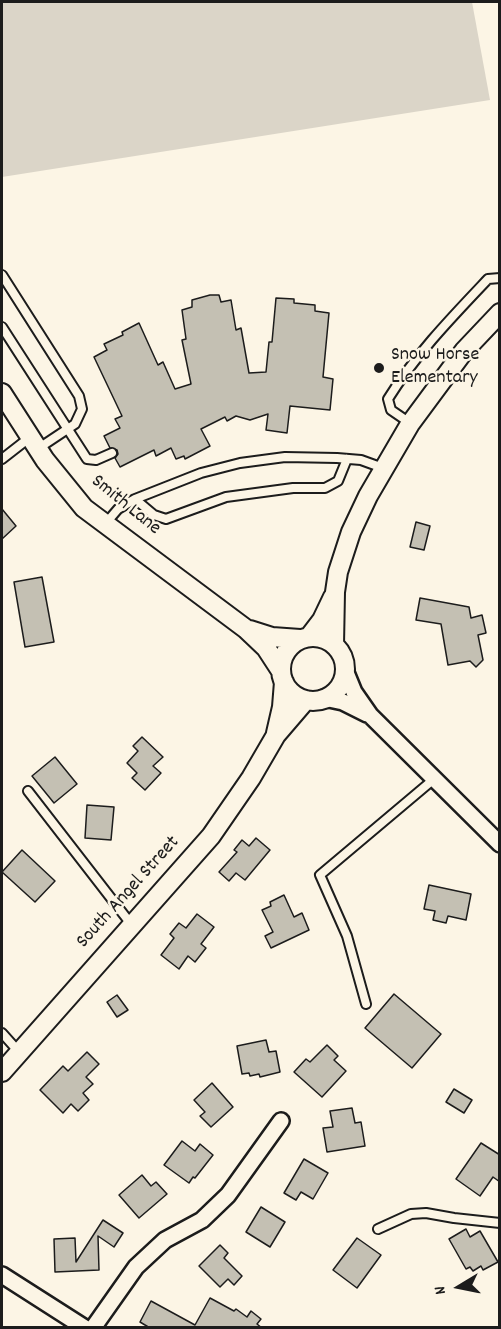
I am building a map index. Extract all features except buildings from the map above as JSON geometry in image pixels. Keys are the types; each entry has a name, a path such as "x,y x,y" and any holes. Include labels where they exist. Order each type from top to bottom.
{"street":[{"path":"334,645 335,592 338,572 351,532 410,424 464,351 500,313"},
{"name":"Smith Lane","path":"2,393 34,443 84,508 246,629 266,648 282,676"},
{"path":"335,592 322,620 304,638 286,651 282,661 282,676 290,690 315,699 343,702 370,715"},
{"name":"Smith Lane","path":"246,629 272,637 304,638"},
{"path":"304,638 326,640 334,645 340,652 354,692 370,715 500,844"},
{"path":"315,699 339,687 345,670"},
{"name":"South Angel Street","path":"276,735 282,707 282,676"},
{"name":"South Angel Street","path":"2,1071 211,836 251,778 276,735 315,699"},
{"path":"93,1328 136,1267 165,1240 202,1220 228,1195 281,1120"},
{"path":"2,1275 86,1328"}],"lane":[{"path":"2,275 80,396 82,409 75,424 2,459"},
{"path":"410,424 391,410 388,399 436,333 488,279 500,278"},
{"path":"2,327 87,459 96,460 112,453"},
{"path":"105,523 118,509 135,499 201,473 240,463 285,457 347,459 361,460 384,468"},
{"path":"135,499 154,515 166,519 226,497 293,488 325,488 338,481 347,459"},
{"path":"366,1004 346,936 320,875 434,779"},
{"path":"28,790 131,924"},
{"path":"2,1033 19,1052"},
{"path":"378,1229 411,1214 426,1213 500,1223"}],"shaded area":[{"path":"2,2 472,2 490,100 2,177"}],"place":[{"name":"Snow Horse Elementary","path":"379,368"}]}
